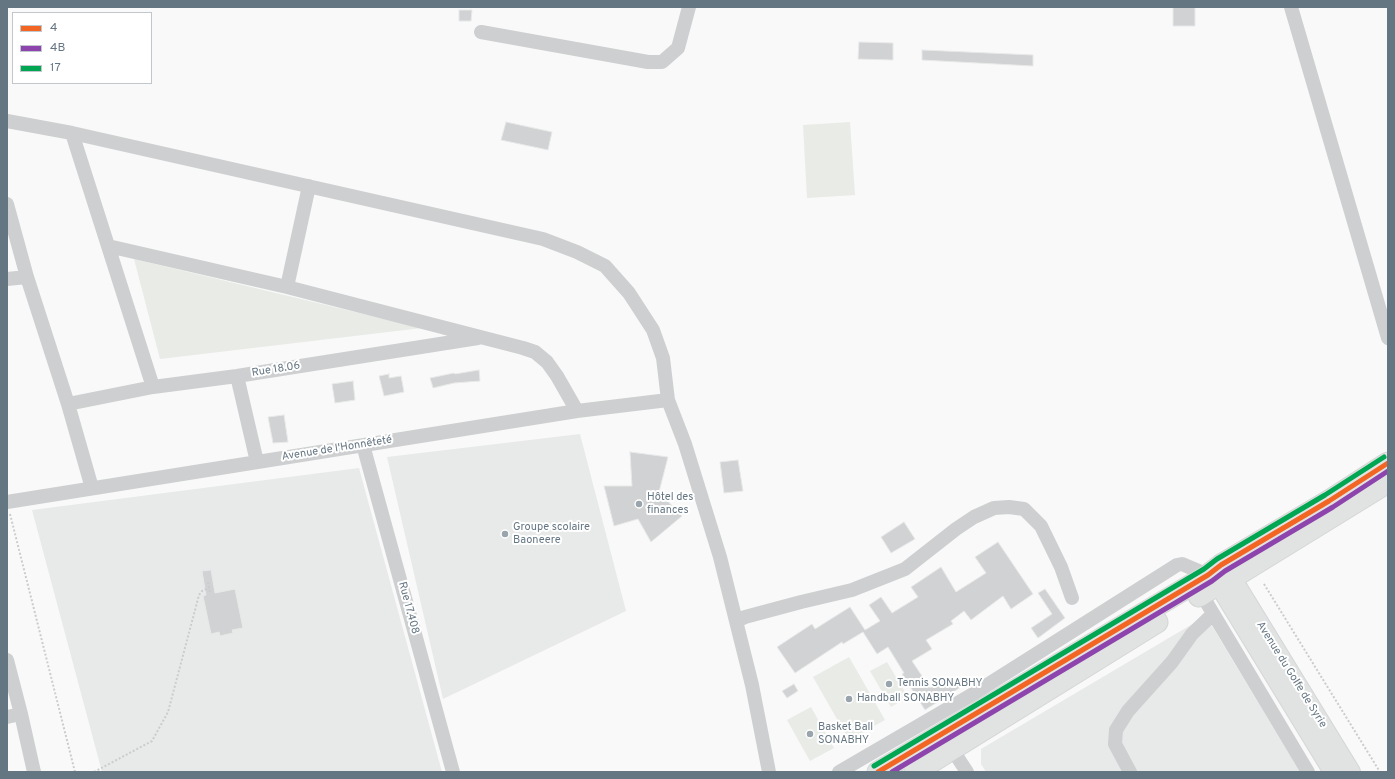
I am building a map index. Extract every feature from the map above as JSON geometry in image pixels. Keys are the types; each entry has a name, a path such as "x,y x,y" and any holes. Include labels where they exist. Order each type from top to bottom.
{"highway":[{"path":"914,772 1216,579 1329,501 1388,463"},
{"path":"878,772 1388,482"}],"main road":[{"name":"Avenue du Golfe de Syrie","path":"1216,579 1306,713 1351,772"},
{"name":"Avenue du Golfe de Syrie","path":"1306,713 1333,772"}],"street":[{"path":"480,32 648,62 662,62 678,48 689,7"},
{"path":"1292,7 1388,338"},
{"path":"7,121 72,133 544,239 577,252 605,266 629,293 653,330 663,358 668,400 685,444 720,557 752,685 769,772"},
{"path":"72,133 153,387"},
{"path":"286,287 309,186"},
{"path":"7,204 27,277 68,404 92,488"},
{"path":"108,246 286,287 484,337 536,352 547,362 558,376 577,411"},
{"path":"7,279 27,277"},
{"name":"Rue 18.06","path":"68,404 153,387 237,376 484,337"},
{"path":"237,376 257,462"},
{"name":"Avenue de l'Honnêteté","path":"8,506 92,488 577,411 668,400"},
{"name":"Rue 17.408","path":"363,445 453,772"},
{"path":"736,621 745,617 852,590 905,569 956,529 974,517 994,508 1009,507 1024,509 1041,526 1060,567 1072,598"},
{"path":"839,772 973,694 1177,565 1182,564 1216,579 1213,614 1308,772"},
{"path":"1130,772 1115,744 1116,730 1128,712 1172,662 1192,634 1213,614"},
{"path":"7,660 34,772"},
{"path":"7,717 21,714"},
{"path":"952,749 967,772"}],"path":[{"path":"8,506 75,772"},
{"path":"208,582 210,593"},
{"path":"1264,584 1380,772"},
{"path":"94,772 152,741 168,712 199,595 202,591 209,588"}],"shaded area":[{"path":"850,122 855,195 807,198 803,125"},
{"path":"134,259 422,328 160,359"},
{"name":"Groupe scolaire Baoneere","path":"580,434 626,611 443,699 387,457"},
{"path":"359,468 442,772 102,772 32,510"},
{"path":"1206,616 1300,772 986,772 981,764 981,749"},
{"name":"Handball SONABHY","path":"849,657 885,720 849,740 813,677"},
{"name":"Tennis SONABHY","path":"887,662 908,697 891,707 870,671"},
{"name":"Basket Ball SONABHY","path":"811,707 834,748 810,761 787,720"}],"building":[{"path":"1173,7 1195,7 1195,26 1173,26"},
{"path":"459,10 472,10 471,21 459,21"},
{"path":"859,42 893,43 893,60 858,59"},
{"path":"922,50 1033,55 1033,66 922,60"},
{"path":"506,122 552,132 548,150 501,140"},
{"path":"479,370 480,381 454,383 433,388 430,378 454,373"},
{"path":"389,374 389,378 401,376 404,392 384,396 379,376"},
{"path":"353,381 355,400 335,403 332,384"},
{"path":"284,415 288,442 273,443 268,417"},
{"name":"Hôtel des finances","path":"630,452 668,457 659,492 682,516 651,542 638,519 614,526 604,486 632,486"},
{"path":"738,460 743,491 724,493 720,462"},
{"path":"904,522 915,539 891,553 881,537"},
{"path":"998,542 1033,594 1011,609 1003,596 971,620 964,611 951,621 953,624 926,640 932,649 912,661 930,688 948,677 951,682 956,680 961,687 925,710 902,674 904,673 888,647 877,654 863,632 843,644 842,642 795,673 777,647 812,624 815,629 850,607 865,630 880,621 869,605 881,597 892,613 918,597 911,587 941,567 956,592 986,573 975,557"},
{"path":"211,570 215,593 235,589 243,628 232,630 233,633 220,636 219,632 211,634 203,596 206,595 202,571"},
{"path":"1045,589 1065,618 1038,638 1031,628 1052,614 1038,593"},
{"path":"794,684 798,691 787,698 782,691"}],"transit line":[{"name":"17","path":"874,766 1204,569 1217,559 1325,495 1384,457"},
{"name":"4","path":"878,772 1208,575 1221,565 1329,501 1388,463"},
{"name":"4B","path":"892,772 1212,581 1225,571 1333,507 1388,471"}],"place":[{"name":"Hôtel des finances","path":"639,504"},
{"name":"Groupe scolaire Baoneere","path":"505,534"},
{"name":"Tennis SONABHY","path":"889,684"},
{"name":"Handball SONABHY","path":"849,699"},
{"name":"Basket Ball SONABHY","path":"810,734"}]}
